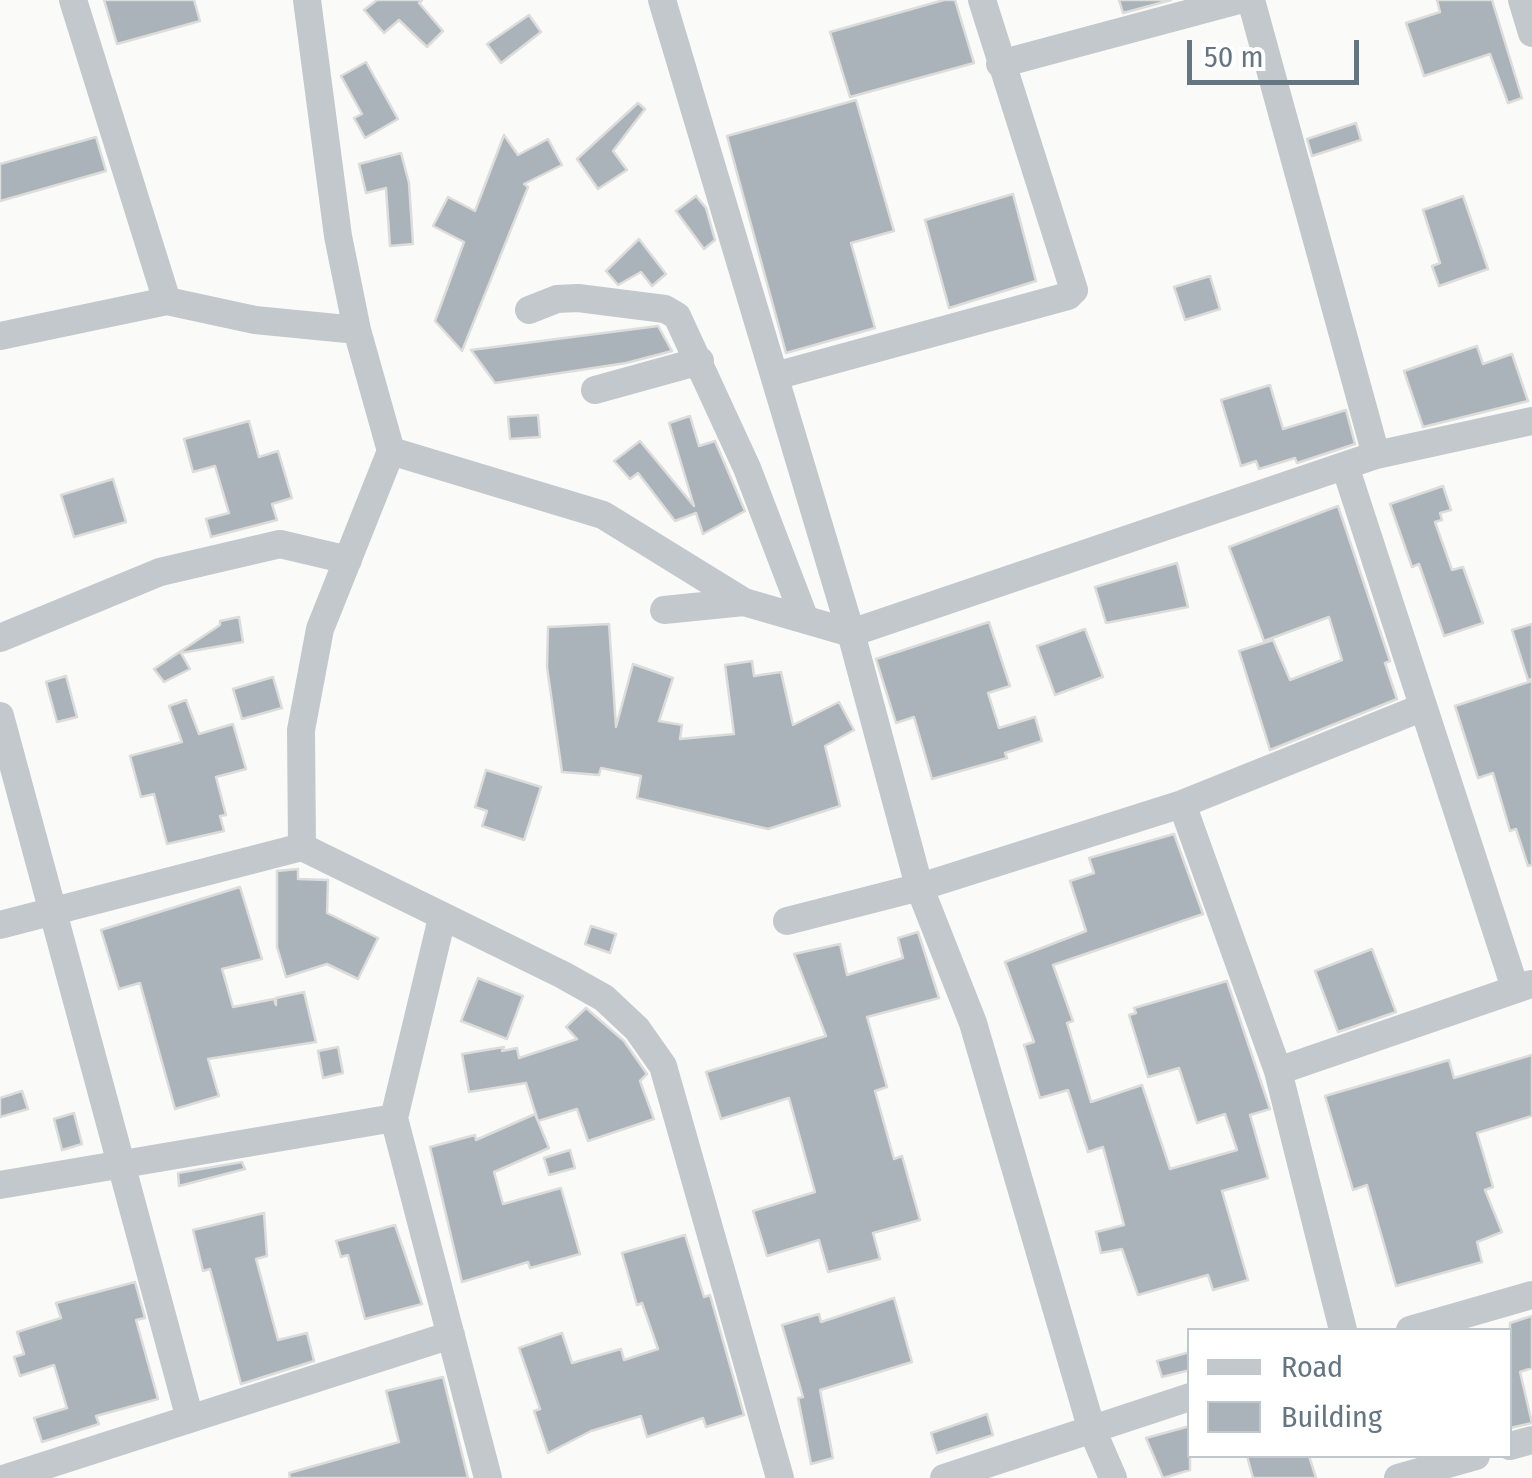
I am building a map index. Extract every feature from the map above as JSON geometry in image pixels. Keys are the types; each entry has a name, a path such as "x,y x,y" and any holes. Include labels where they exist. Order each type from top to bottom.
{"street":[{"path":"72,0 167,301"},
{"path":"302,846 300,730 320,629 391,450 357,330 338,236 307,0"},
{"path":"662,0 851,633 920,887 973,1022 1091,1428 1113,1478"},
{"path":"775,376 1072,293 982,0"},
{"path":"1000,64 1239,0"},
{"path":"1250,0 1376,454"},
{"path":"1522,0 1532,33"},
{"path":"529,310 557,299 578,298 665,309 683,324 747,468 804,618"},
{"path":"0,336 167,301 255,320 357,330"},
{"path":"595,390 700,361"},
{"path":"391,450 603,515 744,602 851,633 1376,454 1532,422"},
{"path":"1278,1071 1524,986 1420,708 1345,466"},
{"path":"0,638 160,572 280,544 348,560"},
{"path":"664,610 744,602"},
{"path":"787,921 920,887 1182,804 1420,708"},
{"path":"0,716 190,1419"},
{"path":"1182,804 1278,1071 1342,1328"},
{"path":"0,925 302,846 604,998 637,1030 663,1066 780,1478"},
{"path":"442,918 394,1118 488,1478"},
{"path":"0,1185 394,1118"},
{"path":"1417,1328 1532,1296"},
{"path":"6,1478 451,1335"},
{"path":"944,1478 1187,1398"},
{"path":"1398,1478 1469,1458"}],"building":[{"path":"104,0 194,0 200,21 117,44"},
{"path":"377,0 422,0 419,3 443,31 427,47 399,20 384,33 364,10"},
{"path":"955,0 974,63 850,97 830,32"},
{"path":"1119,0 1171,0 1123,13"},
{"path":"1437,0 1492,0 1522,98 1508,103 1490,54 1424,76 1406,23 1440,12"},
{"path":"529,15 541,32 501,63 487,44"},
{"path":"366,62 398,119 365,138 354,118 362,114 341,76"},
{"path":"856,100 894,231 851,243 875,328 786,353 727,136"},
{"path":"638,103 645,109 613,151 627,170 598,189 577,159"},
{"path":"1356,123 1361,140 1312,156 1307,139"},
{"path":"504,135 518,155 548,139 562,165 524,184 528,187 462,351 435,321 464,242 433,226 448,197 475,211"},
{"path":"96,137 106,171 0,201 0,164"},
{"path":"401,153 409,183 413,244 390,246 386,188 366,193 359,164"},
{"path":"1013,194 1036,281 949,308 925,220"},
{"path":"696,196 706,208 715,240 704,249 676,211"},
{"path":"1463,196 1488,269 1439,286 1432,266 1440,263 1423,210"},
{"path":"639,239 666,274 652,286 641,272 618,285 606,271"},
{"path":"1210,276 1220,309 1185,320 1174,287"},
{"path":"658,326 672,351 626,363 495,383 471,350"},
{"path":"1477,346 1483,364 1512,354 1528,401 1423,427 1404,371"},
{"path":"1270,385 1283,429 1346,410 1355,444 1297,463 1295,458 1259,469 1256,461 1241,466 1221,400"},
{"path":"538,415 540,437 510,439 508,417"},
{"path":"690,416 699,446 715,441 745,511 703,534 696,513 675,521 638,473 630,479 614,461 640,441 694,506 669,423"},
{"path":"249,421 259,457 278,451 292,498 272,504 277,520 211,537 206,519 229,513 215,466 193,472 184,439"},
{"path":"113,479 126,522 74,537 61,495"},
{"path":"1443,486 1451,510 1440,513 1442,520 1435,522 1452,570 1463,567 1483,623 1444,636 1419,564 1412,567 1390,504"},
{"path":"1338,506 1390,661 1385,663 1397,699 1270,750 1239,651 1273,640 1290,680 1342,660 1329,617 1264,641 1229,547"},
{"path":"1177,563 1188,607 1106,623 1095,587"},
{"path":"239,617 243,642 181,653 190,669 164,682 154,669 220,625 220,621"},
{"path":"989,622 1010,686 988,693 999,728 1035,717 1042,741 1005,753 1007,758 932,779 914,717 896,723 876,659"},
{"path":"609,624 616,727 633,664 673,678 659,721 682,725 680,739 734,734 725,665 752,661 754,676 781,672 793,725 839,702 854,730 825,746 840,806 768,829 637,798 641,776 601,768 599,775 562,772 547,667 548,627"},
{"path":"1532,624 1532,679 1528,680 1512,630"},
{"path":"1085,629 1103,677 1055,695 1037,646"},
{"path":"66,676 77,717 57,722 46,682"},
{"path":"273,677 282,708 242,719 233,689"},
{"path":"1532,681 1532,865 1528,866 1516,829 1510,831 1493,773 1478,778 1455,706"},
{"path":"186,700 199,734 233,724 246,769 216,777 226,815 220,816 224,831 167,844 154,794 141,797 130,756 182,742 169,706"},
{"path":"486,770 541,787 524,840 482,826 487,811 475,807"},
{"path":"1174,834 1203,914 1053,965 1073,1021 1067,1023 1091,1102 1142,1085 1170,1169 1237,1150 1225,1114 1197,1123 1179,1068 1148,1077 1129,1015 1136,1013 1134,1008 1227,981 1270,1109 1250,1115 1268,1178 1222,1191 1248,1280 1213,1290 1208,1275 1138,1295 1122,1249 1101,1253 1096,1232 1124,1225 1103,1147 1088,1152 1068,1090 1040,1098 1024,1045 1034,1042 1005,962 1086,931 1070,881 1094,873 1089,858"},
{"path":"298,869 298,879 328,880 327,913 378,938 358,979 327,964 286,977 277,947 277,871"},
{"path":"240,887 262,959 222,969 233,1007 274,999 276,1005 276,998 304,992 316,1042 208,1059 219,1096 175,1109 140,983 119,989 101,930"},
{"path":"591,926 616,934 610,953 585,944"},
{"path":"918,932 939,998 867,1017 887,1087 875,1091 894,1159 902,1156 920,1220 873,1233 880,1259 828,1272 819,1240 767,1256 753,1211 815,1192 789,1098 721,1119 706,1072 826,1036 794,954 840,944 847,975 903,958 898,938"},
{"path":"1372,949 1396,1012 1338,1032 1315,971"},
{"path":"478,978 523,996 507,1039 461,1021"},
{"path":"586,1008 624,1041 647,1074 640,1081 654,1119 588,1141 577,1109 538,1121 526,1083 469,1092 462,1054 504,1047 502,1051 517,1048 519,1058 577,1039 566,1027"},
{"path":"338,1047 343,1073 323,1078 318,1051"},
{"path":"1532,1055 1532,1116 1477,1133 1493,1187 1485,1190 1502,1232 1477,1242 1482,1262 1396,1286 1367,1185 1353,1190 1325,1096 1449,1060 1454,1078"},
{"path":"22,1091 28,1109 0,1117 0,1098"},
{"path":"74,1113 82,1144 62,1150 54,1119"},
{"path":"535,1114 549,1148 494,1172 503,1204 561,1188 580,1254 530,1268 528,1262 462,1282 430,1147 475,1135 476,1140"},
{"path":"570,1150 575,1168 549,1175 544,1158"},
{"path":"242,1162 245,1169 179,1186 178,1173"},
{"path":"264,1213 267,1256 256,1259 278,1340 307,1333 314,1361 241,1384 210,1269 203,1271 193,1230"},
{"path":"395,1225 422,1304 365,1319 348,1255 341,1257 336,1241"},
{"path":"685,1235 704,1297 710,1295 744,1415 706,1427 703,1418 647,1437 641,1416 591,1431 548,1453 534,1411 540,1409 519,1348 562,1333 572,1363 621,1349 624,1360 658,1349 642,1303 637,1305 622,1253"},
{"path":"135,1282 145,1318 136,1320 158,1399 96,1416 99,1424 42,1442 34,1418 67,1408 54,1365 20,1376 14,1357 24,1354 17,1332 61,1318 56,1303"},
{"path":"894,1298 912,1362 820,1390 833,1458 811,1464 798,1398 803,1397 782,1325 819,1314 821,1322"},
{"path":"1532,1316 1532,1368 1520,1372 1532,1423 1512,1428 1512,1328 1510,1323"},
{"path":"1187,1353 1187,1371 1162,1377 1157,1361"},
{"path":"443,1377 468,1478 290,1478 289,1473 399,1442 386,1391"},
{"path":"987,1414 993,1435 937,1453 931,1433"},
{"path":"1187,1427 1190,1470 1163,1478 1146,1438"},
{"path":"1248,1458 1310,1458 1316,1478 1253,1478"}]}
